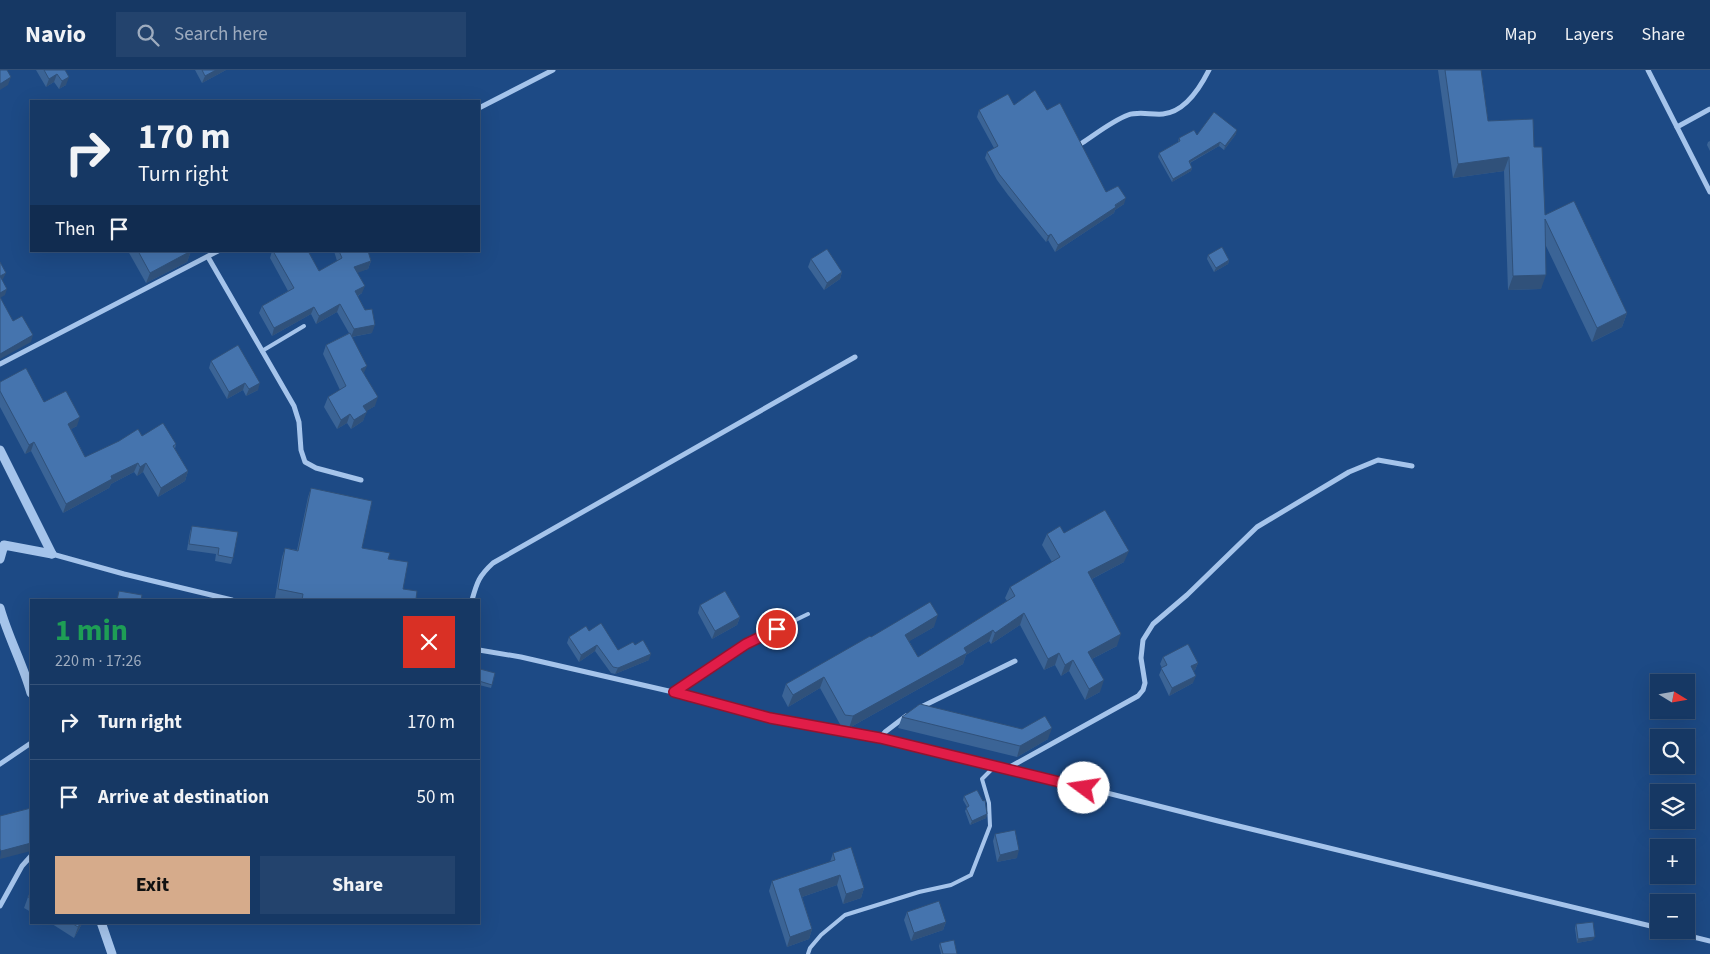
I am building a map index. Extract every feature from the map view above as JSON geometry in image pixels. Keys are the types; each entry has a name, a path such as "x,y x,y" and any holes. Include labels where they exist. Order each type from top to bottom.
{"street":[{"path":"480,107 553,70"},
{"path":"1082,143 1126,115 1136,112 1164,114 1176,109 1192,98 1209,70"},
{"path":"1650,70 1677,127 1707,179 1710,192"},
{"path":"1677,127 1710,109"},
{"path":"0,364 216,252"},
{"path":"208,256 294,406 300,422 301,450 305,462 316,468 361,480"},
{"path":"472,599 477,581 482,573 493,564 855,357"},
{"path":"0,450 52,554"},
{"path":"1008,768 1138,696 1143,690 1145,683 1141,658 1143,640 1154,624 1187,595 1257,527 1349,472 1378,460 1412,466"},
{"path":"0,559 2,544 52,554 124,574 228,599"},
{"path":"0,608 30,689"},
{"path":"480,650 674,692 770,718 880,738 1008,768 1218,822 1650,926"},
{"path":"880,738 885,732 915,710 1015,661"},
{"path":"0,764 30,744"},
{"path":"0,906 22,866 30,857"},
{"path":"103,924 112,954"},
{"path":"1695,937 1710,941"}],"lane":[{"path":"262,351 304,326"},
{"path":"674,692 746,644 808,614"},
{"path":"808,954 810,948 821,935 845,915 919,892 951,885 970,875 990,826 989,803 982,779 996,766"}],"building":[{"path":"0,70 7,70 11,77 0,84"},
{"path":"44,70 65,70 69,77 62,81 57,74 49,79"},
{"path":"202,70 216,70 205,76"},
{"path":"1445,70 1481,70 1488,121 1533,119 1534,147 1542,147 1545,215 1574,201 1627,313 1597,328 1545,219 1546,275 1513,276 1509,157 1458,164"},
{"path":"1035,90 1047,110 1060,103 1106,192 1118,186 1126,198 1115,205 1116,207 1058,245 1051,234 1048,236 999,174 987,152 998,146 979,110 1008,94 1014,105"},
{"path":"1214,112 1237,130 1225,146 1220,142 1189,161 1192,168 1173,179 1159,153 1180,141 1179,138 1194,130 1197,135"},
{"path":"1222,247 1229,260 1216,268 1208,255"},
{"path":"827,249 842,272 827,283 811,259"},
{"path":"139,252 189,252 150,273"},
{"path":"274,252 309,252 319,271 342,258 339,252 368,252 371,261 354,267 365,286 355,291 365,310 372,309 375,325 354,329 340,304 319,316 314,307 274,328 262,306 294,288"},
{"path":"0,262 6,273 0,276"},
{"path":"0,276 7,289 0,293"},
{"path":"0,297 13,321 22,316 33,335 0,354"},
{"path":"350,333 367,366 361,369 378,397 363,406 367,412 354,420 350,414 341,420 328,397 346,386 326,345"},
{"path":"238,345 260,383 249,389 245,383 229,392 211,361"},
{"path":"26,368 44,402 66,391 80,417 68,424 85,457 119,441 138,429 142,436 163,423 176,444 173,446 188,471 161,488 146,463 140,467 138,463 111,476 112,479 66,504 34,442 29,445 0,391 0,382"},
{"path":"311,488 372,501 362,548 390,553 388,559 408,562 403,589 417,591 416,599 302,599 303,594 278,589 285,548 298,551"},
{"path":"1105,510 1129,551 1088,572 1121,634 1088,652 1104,680 1089,689 1073,660 1065,665 1059,653 1048,659 1024,613 995,633 993,630 964,648 967,653 853,716 845,715 824,677 793,695 786,684 930,602 938,615 905,635 918,657 1015,596 1010,587 1060,557 1047,534 1060,526 1064,533"},
{"path":"192,526 238,532 233,558 218,555 219,548 189,544"},
{"path":"119,591 142,595 141,599 117,599"},
{"path":"725,591 740,617 715,631 700,605"},
{"path":"601,623 618,650 633,642 635,645 643,640 651,654 618,668 613,667 597,645 581,655 569,637 586,626 589,631"},
{"path":"1188,644 1198,663 1191,666 1196,676 1172,688 1161,668 1167,665 1163,657"},
{"path":"480,669 495,673 492,685 480,681"},
{"path":"920,704 1022,729 1045,716 1052,728 1020,746 902,717"},
{"path":"977,790 983,801 985,800 987,814 972,821 966,808 969,806 964,796"},
{"path":"30,808 30,843 1,851 0,816"},
{"path":"1015,830 1019,850 1000,855 995,834"},
{"path":"851,847 864,888 846,894 840,875 799,889 812,929 790,937 772,881 835,860 833,853"},
{"path":"939,901 946,922 914,933 907,912"},
{"path":"1593,922 1595,937 1578,939 1576,924"},
{"path":"954,940 957,954 943,954 940,943"}],"route":[{"path":"777,629 746,644 674,692 770,718 880,738 1084,788"}]}
